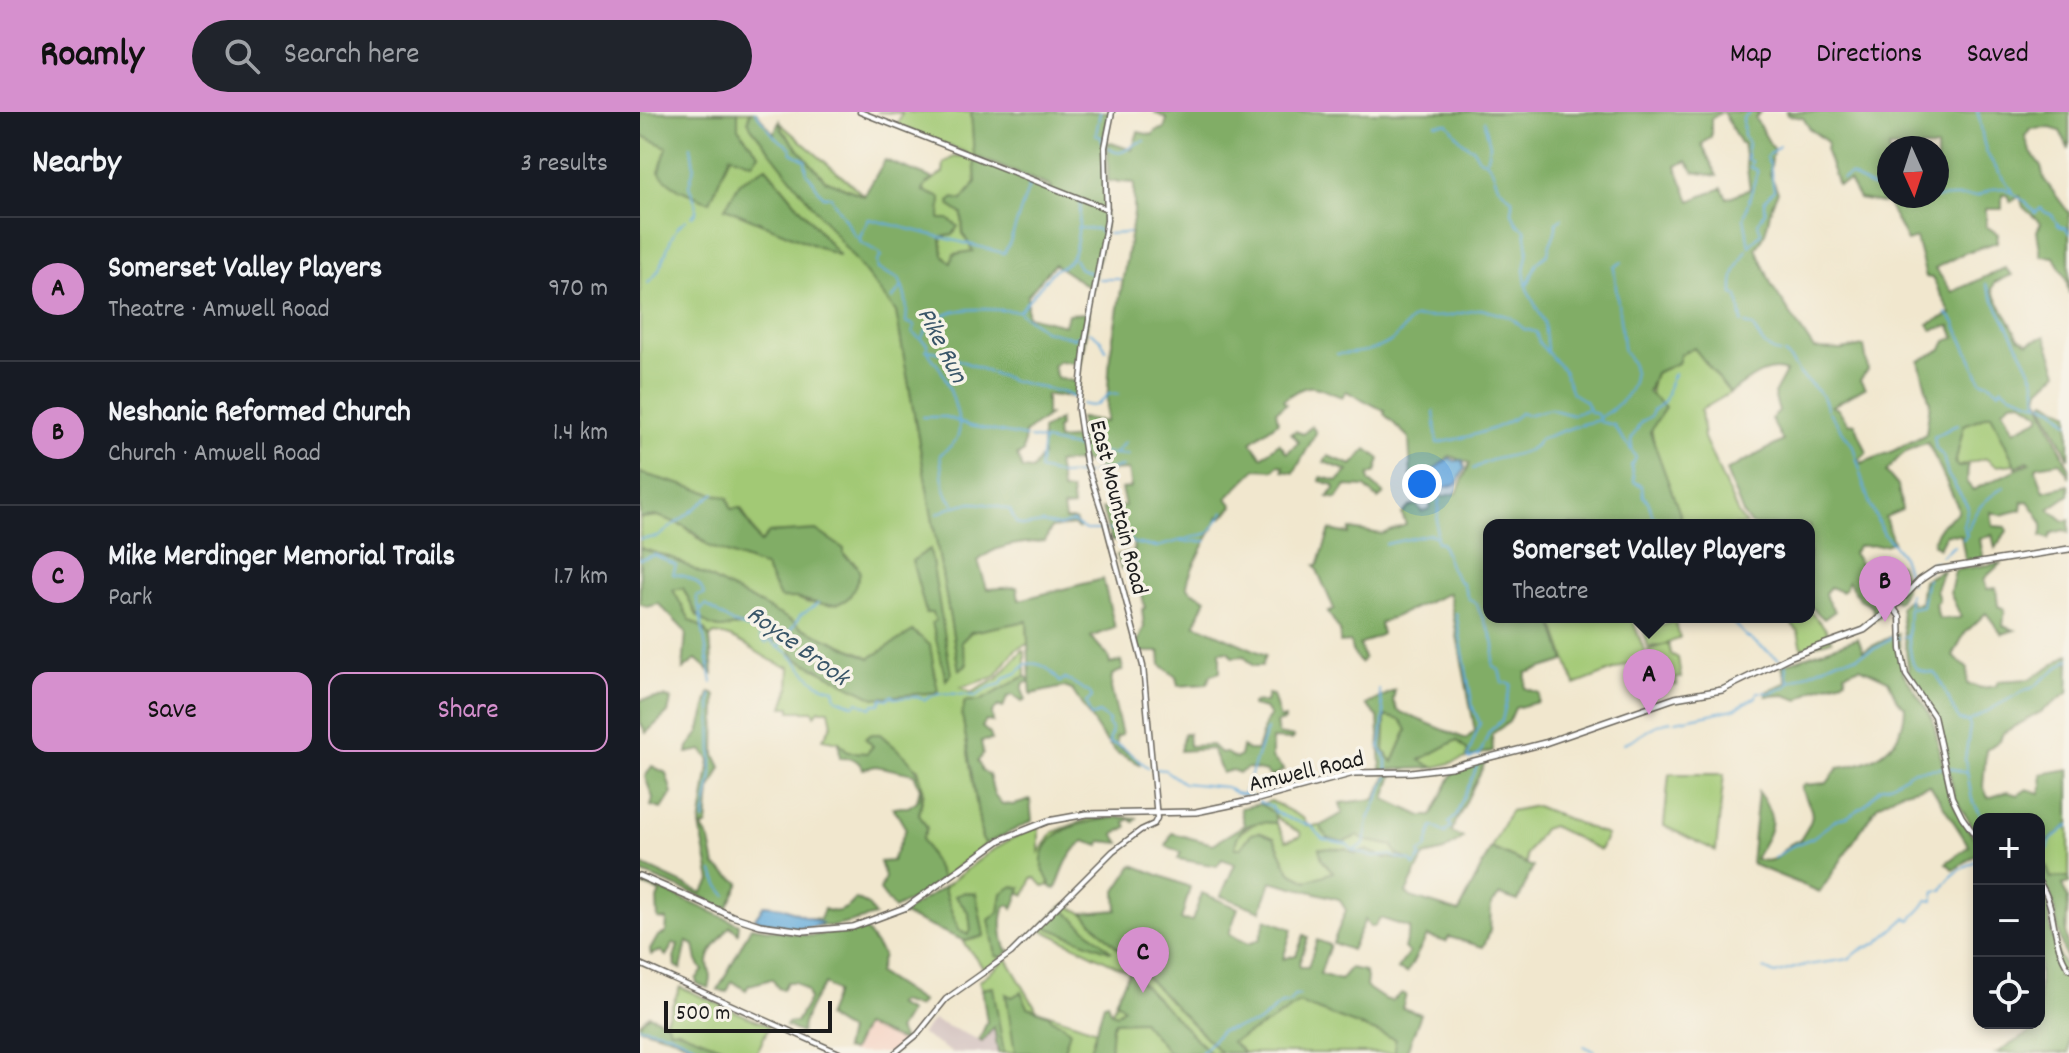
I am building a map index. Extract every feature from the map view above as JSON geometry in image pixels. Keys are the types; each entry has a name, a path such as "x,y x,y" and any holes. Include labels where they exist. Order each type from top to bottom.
{"main road":[{"name":"Amwell Road","path":"640,876 752,923 791,931 829,931 867,923 907,907 986,850 1031,826 1087,814 1156,815 1216,809 1346,774 1443,768 1537,746 1669,699 1728,688 1789,657 1864,630 1896,610 1899,602 1920,580 1935,570 2069,549"}],"street":[{"path":"860,112 1108,209"},
{"name":"East Mountain Road","path":"1112,112 1105,147 1108,209 1081,372 1079,417 1088,470 1105,521 1142,661 1156,815"},
{"path":"1896,610 1906,675 1936,722 1952,797 1973,833"},
{"path":"1145,815 1150,817 1149,825"},
{"path":"895,1053 918,1034 946,999 1011,953 1113,851 1156,822 1156,815"},
{"path":"2041,885 2049,900 2054,935 2069,969"},
{"path":"640,964 839,1053"}],"shaded area":[{"path":"933,1020 982,1041 994,1025 999,1053 952,1053 921,1034"},
{"path":"863,1025 906,1042 891,1053 850,1053"}],"green space":[{"path":"640,112 738,112 738,128 759,154 752,163 730,155 710,202 676,187 659,172 667,147 640,135"},
{"path":"738,112 750,112 748,120 896,312 959,669 967,664 961,642 971,632 1027,620 1028,644 1016,649 995,677 961,687 971,693 997,679 1023,650 1025,652 1025,676 1021,680 980,701 965,701 962,714 982,839 986,844 942,879 922,839 927,828 919,814 924,792 918,768 866,739 873,746 867,753 848,752 839,742 823,739 832,724 829,710 819,710 815,715 813,711 790,711 790,707 783,707 789,689 790,667 770,660 734,639 714,634 710,638 703,628 690,620 672,589 683,588 697,616 718,628 746,626 774,642 792,635 874,698 913,631 871,658 800,627 672,558 640,548 640,518 658,516 684,526 708,546 765,567 780,598 797,598 808,603 829,605 857,565 844,554 844,549 816,531 769,533 761,544 741,508 731,509 728,498 640,473 640,131 738,128","holes":["766,167 838,255 725,208"]},
{"path":"750,112 756,112 774,134 779,121 782,130 825,180 864,196 885,160 934,179 927,183 923,191 941,198 940,219 948,219 958,226 953,235 941,237 943,255 951,263 954,254 973,251 963,234 962,214 949,202 954,198 962,200 976,182 974,159 1051,190 1052,187 974,156 971,112 1110,112 1105,134 1105,227 1092,289 1054,264 1027,296 1027,316 1065,325 1068,314 1089,313 1081,364 1059,361 1053,366 1057,378 1079,382 1077,397 1046,395 1046,415 1049,415 1025,433 1023,453 1017,455 1022,469 1032,470 1042,456 1042,430 1059,420 1057,440 1080,438 1080,418 1106,422 1110,355 1134,213 1134,183 1108,181 1108,142 1132,150 1138,132 1152,135 1164,129 1167,119 1154,112 1722,112 1711,119 1711,137 1702,144 1717,176 1694,172 1687,161 1676,166 1690,201 1722,188 1727,198 1750,189 1743,143 1740,143 1723,112 1761,112 1755,118 1773,149 1770,174 1778,192 1764,235 1756,248 1772,286 1814,349 1842,350 1864,346 1868,370 1860,380 1865,388 1832,406 1849,424 1855,423 1867,453 1859,459 1861,463 1926,434 1930,403 1919,361 1955,338 1950,326 1932,330 1928,324 1951,314 1932,278 1926,277 1916,238 1907,241 1890,208 1949,208 1949,136 1877,136 1877,202 1859,199 1849,181 1838,185 1826,152 1827,142 1810,129 1803,118 1787,115 1786,112 2069,112 2069,150 2060,131 2030,129 2025,136 2030,151 2041,166 2044,179 2069,213 2069,294 2066,279 2054,257 2041,256 2037,231 2041,223 2023,207 2020,196 2011,202 2006,194 2002,194 2002,209 1986,209 1986,226 1998,234 1997,242 1964,253 1935,268 1952,292 2005,268 2012,275 1995,282 1992,290 2019,338 2028,343 2045,336 2058,372 2040,389 2038,397 2069,468 2069,476 2060,462 2037,466 2036,470 2044,491 2069,485 2069,495 2049,509 2064,521 2069,520 2069,533 2064,530 2052,533 2049,539 2041,536 2041,521 2028,501 2022,502 2021,510 2001,515 1991,512 1993,526 2006,527 2007,531 1995,548 1992,534 1980,539 1984,562 1966,564 1961,535 1946,534 1939,548 1933,544 1936,533 1958,512 1958,507 1928,443 1921,444 1904,453 1886,472 1898,486 1902,510 1885,517 1893,542 1858,546 1853,553 1862,566 1870,564 1880,578 1891,582 1897,577 1894,564 1899,564 1905,583 1901,597 1897,602 1885,592 1877,602 1883,612 1875,619 1872,606 1860,600 1848,581 1845,590 1841,592 1830,587 1825,593 1835,611 1824,619 1815,611 1815,519 1747,519 1726,471 1783,441 1771,419 1779,412 1774,394 1786,372 1764,372 1730,393 1694,348 1681,354 1678,363 1655,373 1648,392 1665,407 1650,432 1682,519 1483,519 1483,623 1553,623 1565,661 1526,673 1525,688 1539,693 1538,702 1515,708 1509,722 1492,734 1493,751 1467,758 1468,751 1457,740 1420,760 1434,768 1381,770 1378,717 1366,705 1395,690 1393,701 1398,711 1466,739 1475,731 1449,593 1380,623 1382,634 1360,645 1364,659 1360,663 1350,642 1340,643 1340,631 1328,612 1334,609 1315,565 1318,565 1330,530 1349,534 1350,529 1382,534 1406,525 1402,514 1409,507 1416,505 1422,512 1429,509 1432,499 1457,493 1470,463 1450,456 1423,478 1411,477 1409,438 1384,414 1385,411 1346,391 1342,397 1306,387 1283,400 1286,404 1276,411 1278,422 1251,442 1262,457 1279,443 1287,453 1299,442 1291,433 1296,431 1303,434 1312,426 1316,433 1294,473 1283,471 1284,466 1278,465 1274,470 1256,469 1227,498 1233,506 1222,518 1219,516 1188,579 1187,586 1191,591 1206,599 1195,624 1266,655 1262,666 1253,666 1244,656 1232,657 1229,651 1220,652 1220,672 1211,675 1207,684 1178,686 1176,677 1161,665 1160,652 1140,652 1137,643 1144,627 1142,609 1145,608 1136,567 1121,569 1117,555 1134,552 1133,542 1111,540 1102,509 1125,506 1121,489 1131,488 1128,470 1105,471 1085,461 1057,463 1062,491 1071,491 1073,507 1063,508 1065,520 1075,520 1079,529 1074,525 1051,528 1045,541 1001,548 978,561 987,589 1017,587 1019,600 1103,579 1115,628 1091,637 1108,656 1110,664 1121,661 1123,670 1112,675 1111,688 1122,735 1116,737 1117,746 1140,760 1140,764 1117,753 1104,739 1072,690 1064,687 1031,694 1030,682 1024,683 1022,690 1026,700 1022,702 1013,695 1007,697 1003,708 998,706 992,713 993,722 986,721 982,727 992,740 981,741 983,754 978,761 982,771 989,775 994,794 1002,804 1014,805 1030,800 1032,821 986,844 982,839 962,714 965,701 980,701 1025,676 1030,680 1027,621 971,632 961,642 967,664 959,670 896,312 751,127 748,120","holes":["2022,401 2040,414 2040,418 2014,431 2003,409 2011,402","1991,414 2016,467 2028,461 2030,463 1973,490 1967,483 1968,466 1958,467 1955,464 1964,425","1385,716 1401,720 1407,730 1393,762 1384,751"]},
{"path":"877,112 971,112 976,182 962,200 950,206 962,214 963,234 973,251 951,263 943,255 940,219 923,191 927,183 943,173 944,163 955,156 967,157 967,153 897,125 902,113"},
{"path":"781,124 865,196 825,180 781,130"},
{"path":"766,167 840,256 725,208 740,182"},
{"path":"1694,348 1730,393 1701,410 1704,438 1742,519 1682,519 1662,469 1649,412 1650,392 1655,373 1678,363 1681,354"},
{"path":"2046,401 2069,413 2069,459 2043,403"},
{"path":"1991,414 2015,464 1996,466 1985,458 1957,467 1955,464 1964,425"},
{"path":"1367,449 1380,459 1376,472 1369,475 1369,481 1384,494 1378,499 1365,487 1346,486 1337,499 1328,497 1335,489 1334,485 1320,481 1321,477 1338,481 1348,471 1324,462 1328,456 1352,465"},
{"path":"640,473 728,498 731,509 740,508 760,543 769,533 816,530 844,549 844,555 857,566 860,573 852,592 844,601 831,605 798,598 780,598 765,567 708,546 684,526 658,516 640,518"},
{"path":"640,548 672,558 800,627 870,658 913,631 930,645 938,692 874,698 797,659 791,652 792,635 772,641 746,626 720,628 706,623 683,588 673,590 690,620 703,628 710,638 713,674 696,659 683,670 686,632 659,604 647,607 640,603"},
{"path":"930,549 951,674 946,680 932,623 936,620 932,613 926,613 912,561"},
{"path":"2001,563 1984,579 1987,589 1996,588 1998,606 2005,609 2003,626 2015,630 2002,634 1986,613 1964,634 1953,656 1968,669 1967,684 1982,688 1996,686 1998,681 2030,679 2069,654 2068,693 2003,733 2000,740 1986,750 1983,786 1988,798 2007,792 2018,795 2027,789 2040,793 2041,774 2069,769 2069,825 2049,841 2045,841 2045,813 1973,813 1973,827 1955,799 1938,719 1909,674 1900,607 1909,599 1913,604 1920,603 1923,580 1943,570 1936,589 1939,600 1935,604 1939,619 1961,617 1950,593 1955,570"},
{"path":"1815,617 1832,640 1802,648 1798,631 1791,623 1815,623"},
{"path":"1553,623 1633,623 1647,657 1575,685"},
{"path":"1676,623 1680,638 1668,643 1671,654 1678,658 1681,678 1676,678 1677,685 1668,686 1662,667 1655,668 1648,650 1667,644 1648,647 1644,630"},
{"path":"1898,633 1903,673 1933,719 1949,795 1973,836 1973,856 1954,870 1946,863 1969,846 1930,785 1900,792 1877,806 1820,892 1751,863 1758,792 1771,819 1769,833 1755,859 1764,861 1776,858 1800,840 1809,825 1812,815 1801,789 1803,785 1827,783 1838,768 1864,762 1885,751 1899,733 1905,707 1897,700 1888,680 1860,667 1845,673 1846,679 1814,689 1799,700 1785,695 1766,696 1766,692 1787,682 1782,666 1790,662 1858,638 1863,651"},
{"path":"710,692 716,696 715,755 721,767 710,790 707,825 702,828 710,841 715,866 740,883 726,910 640,872 640,864 702,893 711,881 700,826 710,760 702,750 687,753 699,733"},
{"path":"1268,694 1273,695 1280,719 1285,718 1285,721 1276,723 1278,734 1294,737 1292,740 1272,739 1272,758 1284,770 1271,777 1266,772 1248,768 1239,773 1232,770 1222,773 1212,749 1180,751 1184,733 1188,733 1189,746 1212,745 1220,753 1236,759 1242,747 1257,750 1270,716 1265,709 1252,706 1252,703 1266,702"},
{"path":"667,697 671,700 668,713 646,733 640,722 640,700"},
{"path":"1385,715 1402,720 1407,730 1393,762 1384,751"},
{"path":"880,734 901,752 919,776 922,799 919,814 927,828 922,839 942,879 894,909 880,890 885,877 880,862 892,861 906,829 893,807 908,807 917,801 920,788 914,774 876,766 863,769 854,759 840,758 839,742 848,752 867,753 873,746 865,738"},
{"path":"1457,740 1468,751 1467,758 1434,768 1419,760"},
{"path":"1483,760 1484,765 1451,832 1463,838 1444,851 1424,856 1406,893 1459,912 1491,848 1533,867 1518,901 1500,895 1491,905 1490,932 1483,947 1449,937 1446,942 1427,936 1407,973 1397,969 1409,953 1404,948 1410,928 1380,918 1374,927 1370,927 1365,920 1351,950 1333,943 1346,910 1339,899 1271,881 1261,911 1221,896 1235,864 1222,859 1217,866 1178,859 1181,852 1166,846 1172,833 1213,844 1244,825 1240,808 1260,804 1274,813 1276,823 1248,825 1239,833 1235,848 1241,848 1251,834 1259,832 1274,838 1290,872 1307,881 1333,872 1322,860 1319,848 1346,849 1356,854 1367,850 1385,858 1408,860 1397,855 1393,846 1358,836 1343,842 1327,838 1320,826 1343,813 1340,803 1375,799 1387,775 1393,775 1385,799 1421,816 1432,816 1455,769"},
{"path":"652,766 666,773 672,793 662,809 651,806 653,798 645,777"},
{"path":"1669,774 1724,774 1716,851 1664,826"},
{"path":"1271,801 1303,818 1308,826 1320,826 1327,838 1343,842 1358,836 1393,846 1412,861 1385,858 1367,850 1334,872 1308,881 1290,872 1274,838 1251,834 1241,848 1235,848 1236,835 1259,821 1276,823 1286,841 1301,836 1300,832 1260,804"},
{"path":"1536,806 1607,835 1600,850 1552,826 1543,829 1526,855 1527,864 1491,848 1510,811"},
{"path":"1121,817 1137,818 1134,822 1130,819 1125,822 1127,827 1114,834 1120,843 1101,841 1100,846 1084,841 1063,869 1056,889 1052,888 1042,859 1052,839 1073,826"},
{"path":"1090,818 1115,818 1060,832 1049,886 1043,886 1032,878 1025,895 1019,892 1021,888 1002,893 1002,957 985,970 963,942 984,936 976,894 969,913 971,930 968,935 958,930 944,887 989,852 1025,832 1039,827 1039,852 1053,832"},
{"path":"2069,825 2069,877 2051,878 2045,864 2045,841"},
{"path":"2045,863 2051,878 2069,877 2069,883 2062,885 2068,898 2066,935 2069,966 2061,942 2051,897 2045,885"},
{"path":"1133,865 1190,887 1181,920 1192,921 1202,893 1238,908 1229,934 1248,944 1259,940 1266,919 1292,929 1283,959 1296,955 1304,935 1308,937 1300,967 1308,967 1317,940 1330,945 1320,974 1340,980 1350,968 1364,971 1366,987 1384,999 1392,1001 1402,993 1406,995 1402,1008 1421,1014 1406,1053 1395,1053 1395,1039 1299,1003 1232,1042 1244,1053 1221,1053 1083,913 1117,910 1116,891"},
{"path":"640,880 739,924 738,933 730,926 711,953 708,962 711,975 709,988 697,984 696,979 703,971 694,945 687,942 681,969 676,966 674,958 678,945 674,943 666,956 661,951 651,955 650,950 658,936 666,933 667,920 658,919 657,899 660,892 642,885 640,890"},
{"path":"1013,886 1021,888 1013,909 1010,905 1006,906 1002,921 1006,949 1010,951 1002,957 996,956 989,920 999,912 1002,893"},
{"path":"944,887 958,930 968,935 971,930 969,913 955,896 965,892 976,894 984,936 965,941 901,914"},
{"path":"2045,897 2051,931 2069,973 2069,1053 1996,1053 2033,1029 2045,1029"},
{"path":"856,899 868,905 875,916 836,926 799,926 811,923 811,918 820,919 824,909 833,912 842,910"},
{"path":"1065,904 1088,916 1229,1053 1110,1053 1111,1049 1090,1053 1001,1053 988,988 982,989 979,981 1007,959 1037,1010 1103,1032 1129,972 1040,929"},
{"path":"1061,907 1109,949 1112,952 1043,926"},
{"path":"751,927 811,936 864,928 883,955 878,973 922,1002 917,1007 899,1002 896,1005 909,1012 898,1030 904,1042 864,1026 852,1051 844,1049 848,1031 826,1017 836,992 825,984 810,1007 801,1033 786,1026 796,1022 809,999 807,991 795,982 787,982 783,990 772,979 749,985 746,990 732,981 727,992 718,990"},
{"path":"1129,972 1210,1053 1169,1053 1142,1021 1115,1022 1110,1053 1089,1053 1104,1004 1107,1002 1110,1011 1116,1014 1124,1008 1115,1001"},
{"path":"680,987 769,1026 757,1053 725,1053 662,1029"},
{"path":"993,987 1004,1053 998,1053 994,1027 982,1042 979,1040 987,1022 982,989"},
{"path":"1021,992 1028,1007 1049,1015 1070,1031 1063,1053 1015,1053 1006,994 1012,997"},
{"path":"1299,1003 1395,1039 1395,1053 1244,1053 1231,1042"},
{"path":"649,1015 667,1023 670,1030 676,1029 738,1053 706,1053 675,1038 640,1028 640,1023"}],"water":[{"path":"1449,458 1463,460 1465,468 1457,484 1440,489 1428,481 1433,471"},
{"path":"764,905 782,907 822,923 799,928 757,920 755,918"}],"waterway":[{"name":"Pike Run","path":"755,112 775,137 805,160 807,174 824,196 830,196 856,237 860,236 860,242 878,252 881,256 877,262 878,269 899,279 906,300 906,322 914,325 913,333 927,344 944,376 956,409 958,435 940,455 945,488 954,504"},
{"path":"1100,112 1096,135 1101,137 1103,144"},
{"path":"1747,150 1743,118 1751,112"},
{"path":"1977,112 1985,149 2012,192"},
{"path":"1484,121 1490,145 1486,161 1498,186 1512,199 1512,213 1518,225 1525,229 1527,289 1544,322 1547,349"},
{"path":"1436,124 1447,123 1461,140 1473,148 1479,159 1485,161"},
{"path":"1109,148 1119,152 1145,141"},
{"path":"691,146 694,167 689,186 696,204 696,212 692,216"},
{"path":"1768,155 1779,146"},
{"path":"1747,153 1747,159 1752,162 1750,167 1757,170 1744,217 1749,246"},
{"path":"1750,245 1761,233 1758,223 1765,212 1765,200 1774,190 1766,157"},
{"path":"1842,179 1850,175 1877,188"},
{"path":"860,236 869,219 1004,253 1030,183"},
{"path":"1949,197 1978,196 1992,189 2004,188 2026,202 2035,213 2041,208 2052,215 2059,226 2069,233"},
{"path":"922,337 930,325 952,312 977,309 1019,311 1055,269 1070,260 1077,242 1081,203"},
{"path":"1528,284 1537,263 1548,254 1556,222 1562,218"},
{"path":"648,283 655,276 674,233 686,220"},
{"path":"1077,228 1096,229 1102,233"},
{"path":"1108,234 1128,233"},
{"path":"1742,322 1738,296 1733,294 1733,281 1747,250"},
{"path":"1074,259 1079,268 1094,275"},
{"path":"1600,417 1624,398 1634,377 1633,366 1623,347 1615,277 1614,267 1622,262"},
{"path":"1099,279 1119,279"},
{"path":"1986,284 2034,378 2039,403"},
{"path":"892,299 901,288"},
{"path":"1337,354 1363,352 1387,344 1414,318 1448,316 1481,309 1510,317 1524,329 1536,332 1539,343 1564,371 1572,393 1585,401 1600,422 1614,425 1636,458 1631,466 1634,482 1642,486 1643,496 1653,517 1661,519"},
{"path":"1020,313 1044,330 1074,338 1084,331"},
{"path":"1946,313 1954,321 1981,381 1999,391 2002,387 2009,393 2040,404"},
{"path":"1746,324 1753,327 1766,347 1780,353"},
{"path":"1090,332 1101,340 1106,350"},
{"path":"926,350 1010,380 1075,398"},
{"path":"1784,354 1821,394 1827,409"},
{"path":"1632,448 1631,440 1641,422 1664,401 1675,373"},
{"path":"1081,404 1094,405 1109,394 1118,394"},
{"path":"2043,404 2055,409 2069,423"},
{"path":"1434,411 1437,443 1493,428 1520,413 1526,415 1550,409 1572,415 1588,409"},
{"path":"1829,412 1853,446 1860,470"},
{"path":"922,417 946,417 970,426 1026,437"},
{"path":"1473,469 1525,451 1540,439 1599,420"},
{"path":"1958,424 1934,437 1948,475 1968,507 1963,526 1967,535 1963,539"},
{"path":"1030,438 1079,448"},
{"path":"1043,441 1039,470 1061,475 1087,474"},
{"path":"1116,452 1125,442"},
{"path":"1087,452 1128,455"},
{"path":"1091,473 1122,467"},
{"path":"1860,473 1870,505 1884,534 1901,554 1911,583"},
{"path":"1968,530 1973,516 1982,505 2004,487"},
{"path":"640,539 658,537 715,493"},
{"path":"1439,497 1437,542 1441,542 1452,571 1463,584 1468,598 1477,604 1483,618"},
{"path":"937,514 956,506 982,503 1010,510 1016,523 1023,526 1043,523 1060,526 1073,522 1085,530 1105,530"},
{"path":"1109,530 1120,532 1133,543 1157,547 1209,533 1224,512"},
{"path":"1386,544 1430,534 1435,536"},
{"path":"1182,542 1207,541"},
{"path":"1941,556 1954,546"},
{"name":"Royce Brook","path":"640,559 655,555 676,565 673,574 700,586 704,595 696,596 700,611 706,605 732,623 759,632 761,639 766,643 771,640 787,652 818,684 834,689 836,698 854,705 858,702 871,708 874,704 880,704 882,698 892,695 894,698 917,697 925,700 943,694 976,696 1001,684 1004,678 1017,673 1026,664 1042,665 1060,682 1065,678 1090,693 1092,697 1086,703 1091,717 1099,713 1109,721 1112,729 1109,743 1121,746 1149,768"},
{"path":"1928,571 1929,564 1936,561"},
{"path":"1911,608 1922,606 1927,579"},
{"path":"1908,636 1909,594"},
{"path":"779,648 800,616 818,603"},
{"path":"700,613 712,683"},
{"path":"1456,613 1473,708 1480,723 1468,756 1469,759 1479,755"},
{"path":"1479,756 1489,732 1502,720 1511,684 1502,682 1499,670 1493,666 1493,640 1486,623"},
{"path":"1733,623 1779,659"},
{"path":"1784,662 1790,682 1838,660 1856,657 1892,637 1898,638"},
{"path":"1903,637 1908,637 1915,667 1938,677 1959,720 1968,722 1970,726 1965,760 1972,800 1980,813"},
{"path":"1968,722 2032,688 2069,659"},
{"path":"1764,692 1771,693 1787,686 1789,681"},
{"path":"1379,690 1384,714 1380,748 1387,760 1387,770"},
{"path":"1676,721 1734,709 1761,692"},
{"path":"704,820 712,774 711,695"},
{"path":"1624,743 1671,721"},
{"path":"1243,795 1267,730"},
{"path":"1259,802 1271,806 1274,812 1311,826 1323,839 1347,844 1353,850 1372,857 1392,855 1411,861 1414,866 1421,857 1419,853 1426,849 1433,826 1445,833 1451,826 1449,823 1456,816 1478,762"},
{"path":"1774,858 1812,838 1837,819 1847,817 1865,805 1880,788 1914,770 1942,768"},
{"path":"1950,768 1967,773"},
{"name":"Royce Brook","path":"1155,769 1165,770 1183,783 1226,787 1235,793 1253,797"},
{"path":"1355,849 1364,845 1368,821 1388,776"},
{"path":"2045,849 2069,825"},
{"path":"1764,969 1775,974 1801,966 1849,959 1877,943 1906,918 1911,920 1927,900 1933,901 1935,891 1942,890 1954,875 1973,862"},
{"path":"713,872 726,895"},
{"path":"1201,1053 1221,1031 1258,1023 1281,1004 1289,1003 1294,996 1300,995"},
{"path":"640,1027 666,1032 711,1053"},
{"path":"1584,1046 1594,1051"}],"place":[{"name":"Neshanic Reformed Church","path":"1885,622"},
{"name":"Somerset Valley Players","path":"1649,715"},
{"name":"Mike Merdinger Memorial Trails","path":"1143,993"}]}
